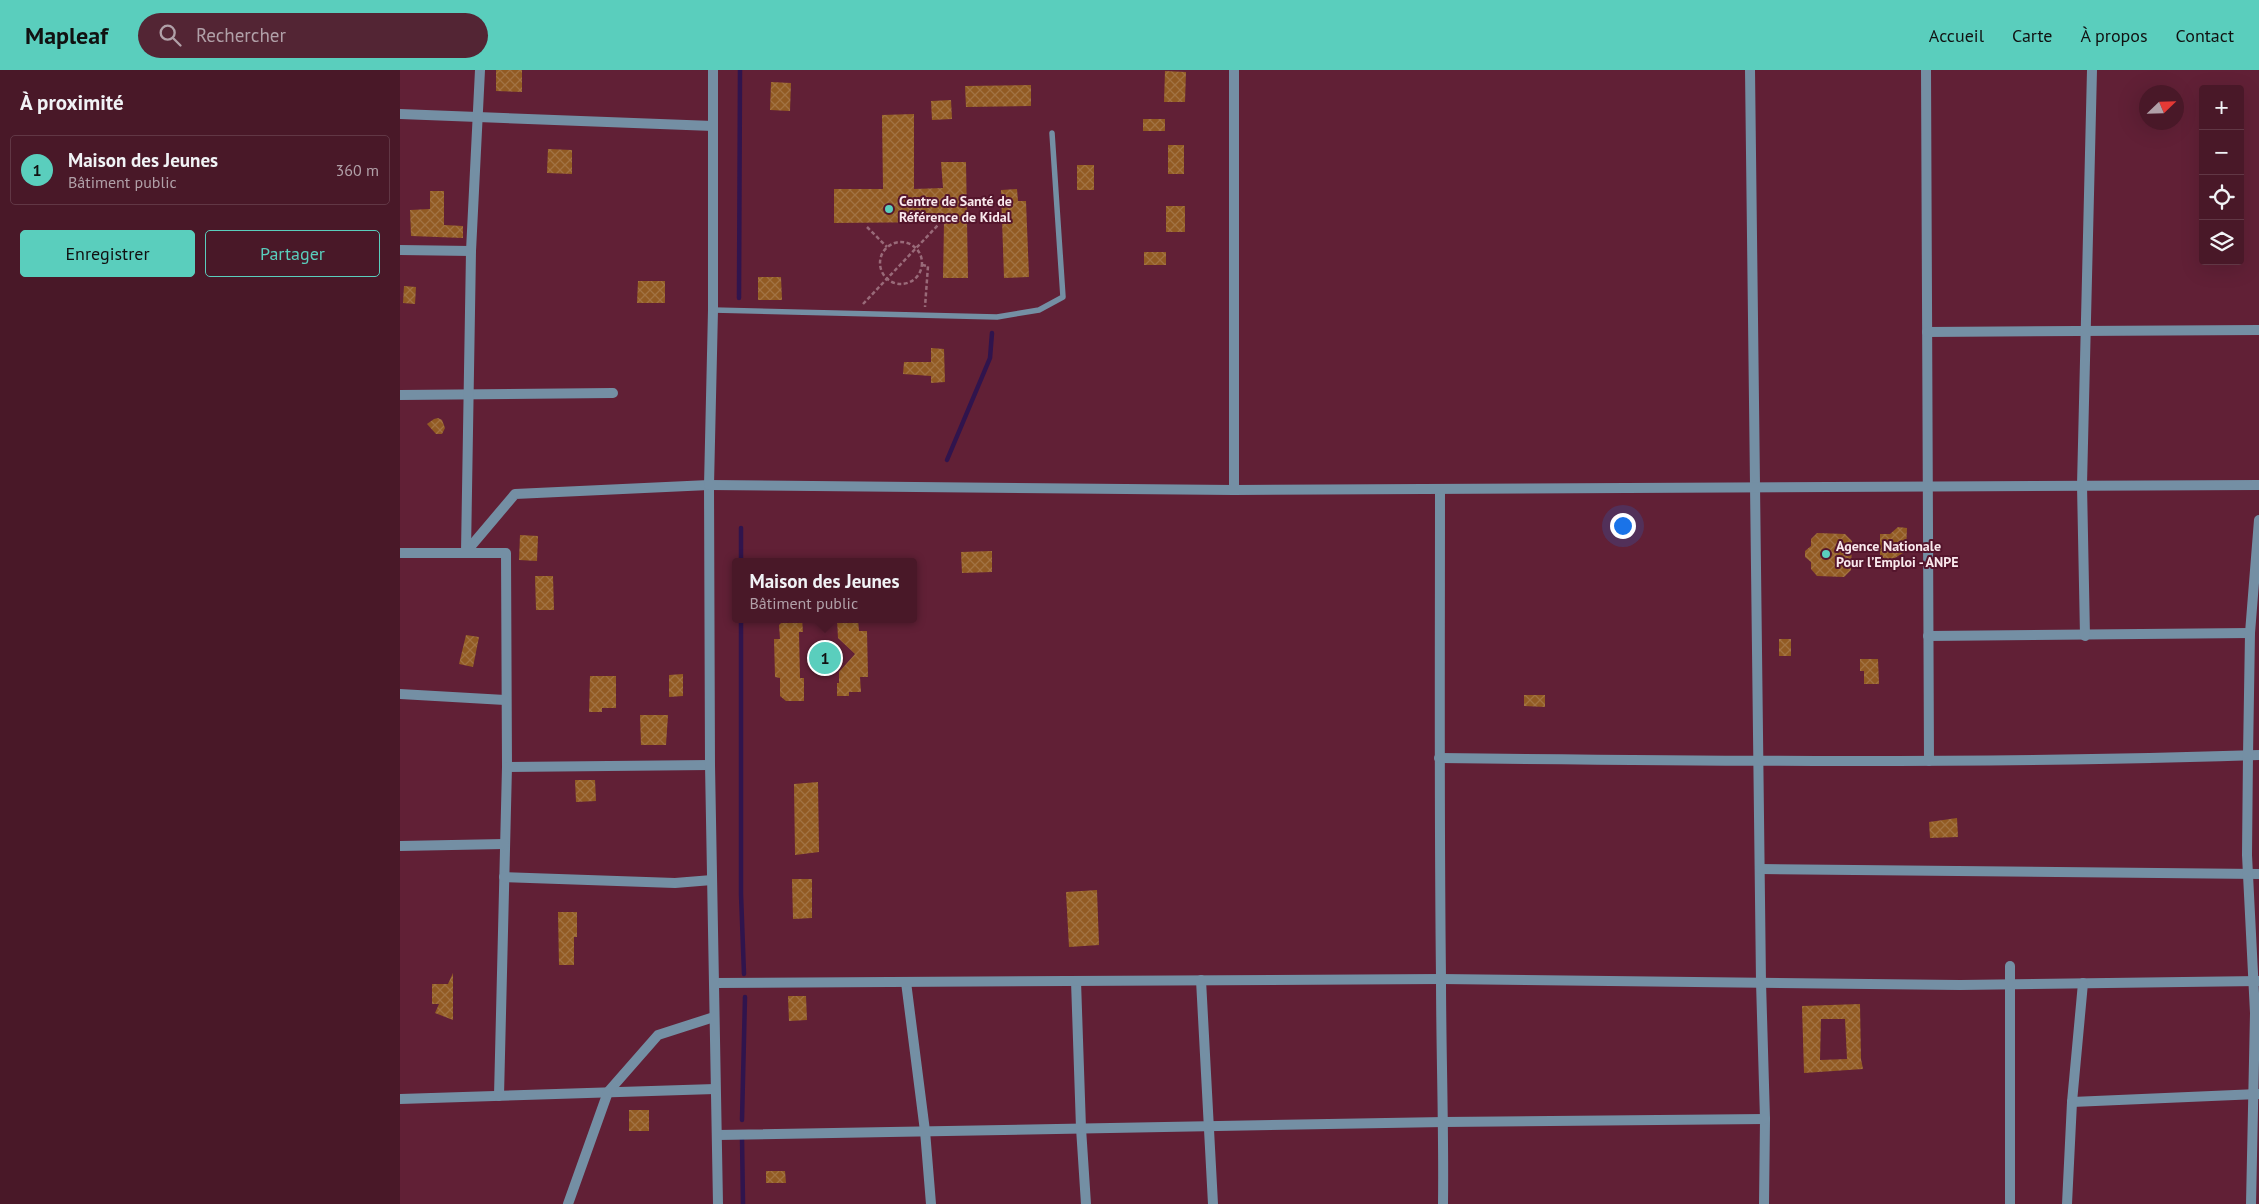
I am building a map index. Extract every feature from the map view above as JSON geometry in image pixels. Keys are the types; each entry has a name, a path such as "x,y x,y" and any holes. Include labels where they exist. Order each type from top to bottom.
{"street":[{"path":"466,552 471,251 480,70"},
{"path":"713,70 713,310 709,485 710,765 718,1204"},
{"path":"1234,70 1234,490"},
{"path":"1750,70 1761,982 1765,1119 1764,1204"},
{"path":"1926,70 1929,761"},
{"path":"2085,635 2082,486 2092,70"},
{"path":"400,114 713,126"},
{"path":"400,250 471,251"},
{"path":"1927,332 2259,330"},
{"path":"400,395 469,396 613,393"},
{"path":"466,552 515,494 709,485 1234,490 2259,484"},
{"path":"1440,489 1439,758 1440,979 1444,1122 1443,1204"},
{"path":"2250,1204 2256,1094 2256,981 2248,874 2254,755 2250,633 2259,520"},
{"path":"400,552 506,553 505,700 507,767 499,1096"},
{"path":"1928,636 2250,633"},
{"path":"400,694 505,700"},
{"path":"1439,758 1929,761 2096,760 2254,755"},
{"path":"507,767 710,765"},
{"path":"400,846 504,844"},
{"path":"1760,869 2259,874"},
{"path":"504,877 675,883 712,880"},
{"path":"2010,966 2010,1204"},
{"path":"714,983 1440,979 2010,984 2256,981"},
{"path":"1200,980 1213,1204"},
{"path":"1076,981 1081,1128 1086,1204"},
{"path":"906,982 925,1131 931,1204"},
{"path":"2067,1204 2072,1102 2083,983"},
{"path":"568,1204 608,1092 658,1035 714,1017"},
{"path":"400,1099 715,1089"},
{"path":"2072,1102 2256,1094"},
{"path":"718,1135 1444,1122 1765,1119"}],"lane":[{"path":"713,310 997,317 1039,310 1063,297 1052,133"}],"path":[{"path":"853,314 939,224"},
{"path":"867,227 886,247"},
{"path":"905,241 917,248 922,265 920,273 911,282 898,284 886,279 879,266 881,252 886,247 891,242 905,241"},
{"path":"922,265 928,266 924,316"}],"building":[{"path":"496,70 522,70 522,92 496,91"},
{"path":"1165,71 1186,72 1185,102 1164,102"},
{"path":"771,82 791,83 790,111 770,110"},
{"path":"1031,85 1031,106 966,107 965,86"},
{"path":"951,100 952,119 932,120 931,101"},
{"path":"914,114 914,189 943,188 941,162 966,162 968,278 943,278 944,222 834,223 834,189 883,189 882,115"},
{"path":"1143,119 1165,119 1165,131 1143,131"},
{"path":"1168,145 1184,145 1184,174 1168,174"},
{"path":"548,149 572,150 572,174 547,173"},
{"path":"1077,165 1094,165 1094,190 1077,190"},
{"path":"1017,189 1018,201 1026,201 1029,277 1004,278 1001,190"},
{"path":"430,191 444,191 444,225 463,226 463,238 411,236 410,210 430,209"},
{"path":"1166,206 1185,206 1185,232 1166,232"},
{"path":"1144,252 1166,252 1166,265 1144,265"},
{"path":"758,277 781,277 782,300 758,300"},
{"path":"638,281 665,281 665,303 637,303"},
{"path":"404,286 416,287 415,304 403,303"},
{"path":"931,348 944,349 945,382 931,383 931,376 903,374 904,362 931,362"},
{"path":"438,418 442,420 445,428 442,434 436,434 427,424"},
{"path":"1898,527 1907,528 1906,551 1890,561 1880,561 1880,534 1890,534"},
{"name":"Agence Nationale Pour l’Emploi - ANPE","path":"1817,533 1845,534 1852,541 1851,570 1844,577 1817,576 1811,569 1811,562 1805,557 1805,551 1811,546 1811,539"},
{"path":"520,535 538,536 537,561 519,560"},
{"path":"992,551 992,572 962,573 961,552"},
{"path":"535,576 553,576 554,610 536,610"},
{"path":"781,623 802,623 803,632 799,632 800,678 804,678 804,701 786,701 780,696 780,678 775,677 774,639 780,639 779,625"},
{"path":"837,623 858,623 859,631 867,631 868,677 860,677 861,692 849,692 849,696 837,696 837,683 839,683 839,672 855,654 838,638"},
{"path":"466,635 479,637 473,667 459,664"},
{"path":"1779,639 1791,639 1791,656 1779,656"},
{"path":"1860,659 1878,659 1879,684 1864,684 1864,671 1860,671"},
{"path":"683,674 683,696 669,697 669,675"},
{"path":"590,676 616,676 616,708 602,708 602,712 589,712"},
{"path":"1524,695 1545,695 1545,707 1524,706"},
{"path":"640,715 668,715 666,745 641,745"},
{"path":"575,780 595,780 596,801 576,802"},
{"path":"818,782 819,852 795,855 794,784"},
{"path":"1957,818 1958,837 1930,838 1929,822"},
{"path":"792,879 812,879 812,918 793,919"},
{"path":"1097,890 1099,945 1069,947 1066,892"},
{"path":"558,912 577,912 577,937 574,937 574,965 559,965"},
{"path":"453,973 453,1020 435,1013 439,1004 432,1004 432,984 448,984"},
{"path":"788,996 806,996 807,1020 789,1021"},
{"path":"1860,1004 1861,1059 1863,1069 1804,1073 1802,1006","holes":["1821,1019 1845,1019 1847,1059 1820,1060"]},
{"path":"629,1110 649,1110 649,1131 629,1131"},
{"path":"766,1171 785,1171 786,1183 766,1183"}],"waterway":[{"path":"739,298 740,70"},
{"path":"947,460 990,358 992,333"},
{"path":"741,528 741,558"},
{"path":"741,623 741,894 744,974"},
{"path":"742,1120 745,997"},
{"path":"742,1138 743,1204"}],"place":[{"name":"Centre de Santé de Référence de Kidal","path":"889,209"},
{"name":"Agence Nationale Pour l’Emploi - ANPE","path":"1826,554"},
{"name":"Maison des Jeunes","path":"825,658"}]}
